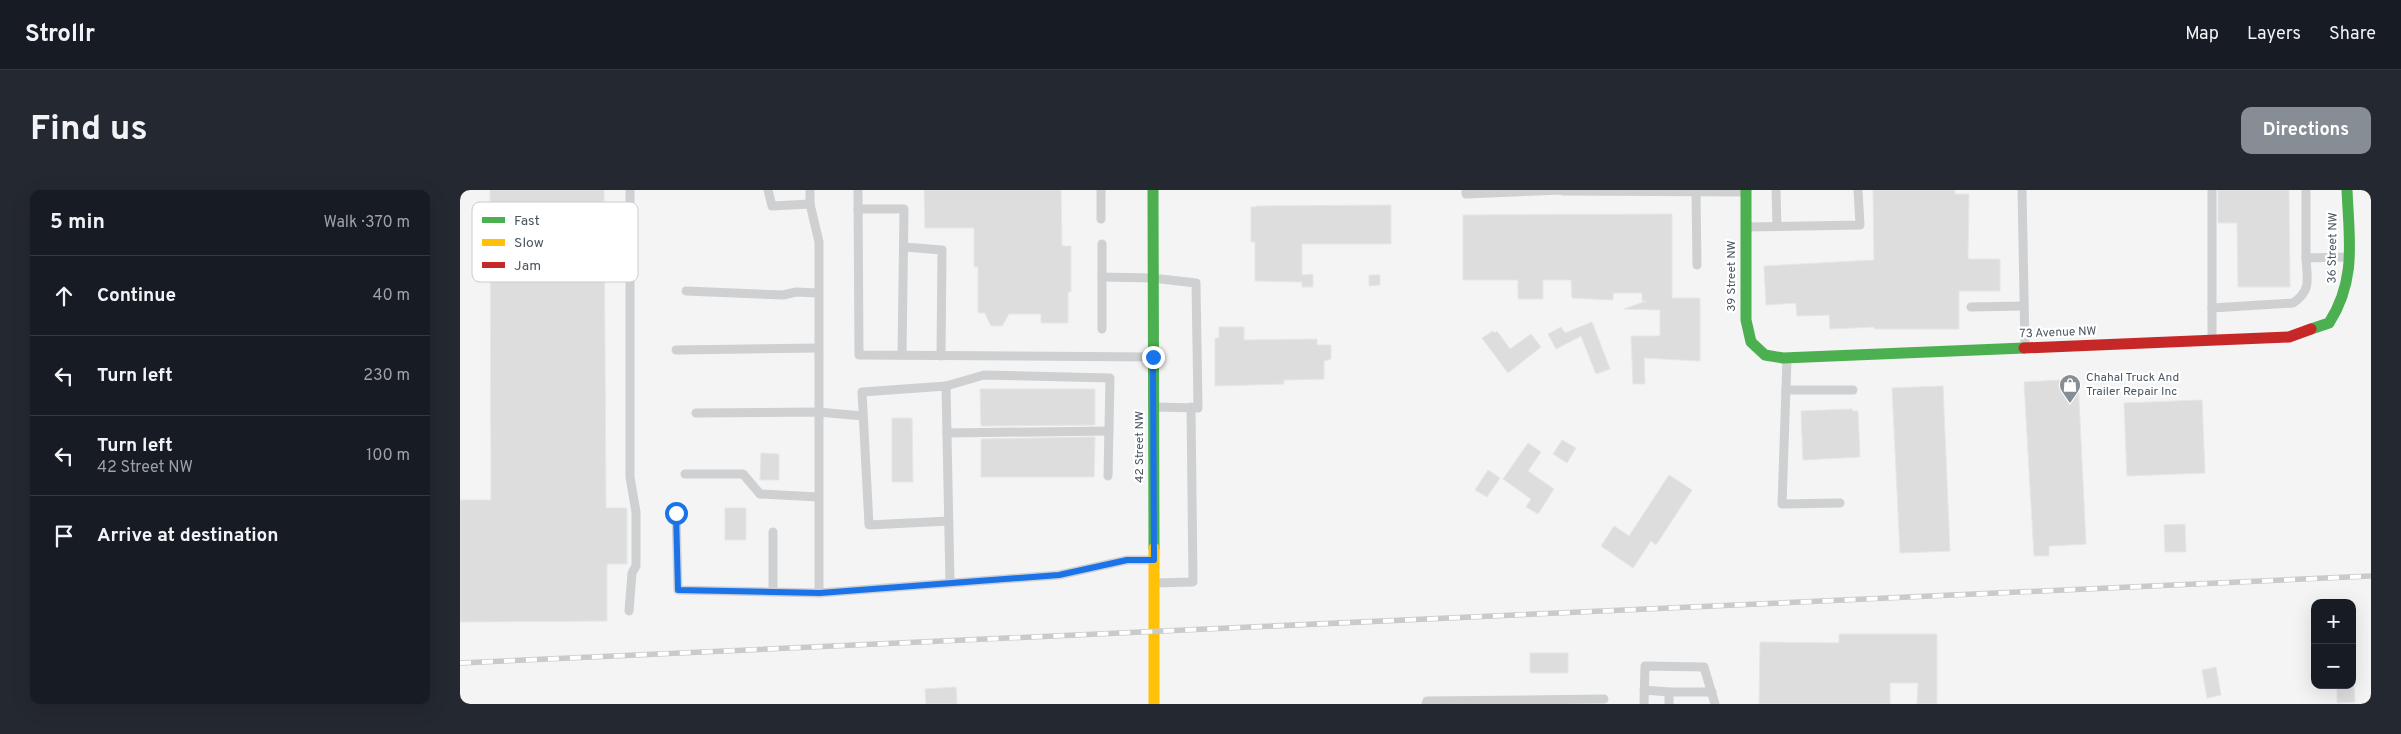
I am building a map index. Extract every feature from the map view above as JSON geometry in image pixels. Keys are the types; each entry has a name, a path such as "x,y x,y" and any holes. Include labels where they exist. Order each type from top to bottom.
{"street":[{"name":"42 Street NW","path":"1153,190 1154,704"},
{"name":"36 Street NW","path":"2340,305 2346,289 2348,257 2347,190"},
{"name":"39 Street NW","path":"1746,191 1746,320 1751,342 1765,355"},
{"name":"73 Avenue NW","path":"1765,355 1787,358 2289,337 2329,323 2340,305"}],"lane":[{"path":"768,190 772,206 810,204"},
{"path":"810,190 810,204 819,242 818,497 820,593"},
{"path":"858,190 859,355 1153,357"},
{"path":"1101,190 1101,219"},
{"path":"1466,190 1466,194 1563,190 1746,191"},
{"path":"1776,190 1777,226"},
{"path":"1746,227 1860,225 1858,190"},
{"path":"2022,190 2025,348"},
{"path":"2212,190 2212,340"},
{"path":"2212,308 2293,304 2304,296 2307,289 2306,190"},
{"path":"1696,192 1697,265"},
{"path":"858,209 904,209 902,355"},
{"path":"1102,244 1102,329"},
{"path":"904,247 942,250 941,356"},
{"path":"2306,258 2348,257"},
{"path":"1102,278 1152,278 1196,284 1198,408 1153,407"},
{"path":"629,612 632,573 636,566 636,512 630,477 630,282"},
{"path":"686,291 783,295 796,292 818,292"},
{"path":"1971,307 2023,306"},
{"path":"676,350 818,348"},
{"path":"1787,358 1782,504 1840,503"},
{"path":"949,521 868,525 862,392 946,386 984,375 1110,378 1108,476"},
{"path":"946,386 950,583"},
{"path":"1786,390 1853,390"},
{"path":"1154,583 1193,582 1191,407"},
{"path":"696,413 818,412 863,416"},
{"path":"947,433 1109,431"},
{"path":"685,474 743,474 760,494 818,497"},
{"path":"676,513 678,590 820,593 1059,575 1127,560 1154,560"},
{"path":"773,532 773,592"},
{"path":"1644,704 1645,666 1704,667 1715,704"},
{"path":"1644,690 1712,692"},
{"path":"1669,692 1669,704"},
{"path":"1426,704 1426,701 1536,702 1604,699"}],"building":[{"path":"490,190 604,190 604,202 490,202"},
{"path":"924,190 1061,190 1062,246 1071,246 1071,292 1068,292 1068,323 1041,323 1041,314 1009,314 1002,326 991,326 985,313 978,313 978,267 974,267 974,228 925,228"},
{"path":"1873,190 1955,190 1955,194 1969,194 1968,259 2000,259 2000,291 1959,291 1959,329 1874,329 1874,327 1830,329 1829,315 1797,316 1796,303 1766,305 1764,266 1874,260"},
{"path":"2218,190 2289,190 2290,287 2238,287 2237,223 2218,223"},
{"path":"1391,205 1391,244 1302,244 1302,275 1313,274 1313,287 1302,287 1302,282 1255,281 1255,242 1251,242 1251,207"},
{"path":"1672,214 1672,298 1700,298 1700,361 1644,358 1645,384 1633,384 1631,336 1660,336 1660,310 1624,309 1646,301 1642,301 1642,293 1613,293 1613,300 1572,298 1571,280 1543,280 1543,299 1518,299 1518,280 1463,280 1463,215"},
{"path":"1369,275 1380,275 1380,285 1369,286"},
{"path":"490,282 605,282 606,508 627,508 627,564 607,564 607,621 460,622 460,500 491,500"},
{"path":"1592,322 1610,369 1596,374 1581,336 1556,349 1548,334 1561,327 1565,333"},
{"path":"1219,327 1244,327 1244,340 1317,339 1317,345 1331,345 1331,359 1324,361 1324,379 1284,380 1284,384 1215,386 1215,338 1219,338"},
{"path":"1493,331 1495,333 1497,331 1510,349 1531,334 1541,347 1508,373 1482,338"},
{"path":"2078,379 2086,544 2049,546 2049,556 2034,556 2024,382"},
{"path":"1943,386 1950,551 1900,553 1892,388"},
{"path":"980,389 1095,389 1095,425 981,426"},
{"path":"2202,400 2205,473 2127,476 2124,403"},
{"path":"1852,409 1853,411 1858,411 1860,457 1803,460 1801,411"},
{"path":"892,418 912,418 913,482 892,482"},
{"path":"1095,437 1094,477 981,477 981,439"},
{"path":"1562,440 1576,448 1567,463 1553,454"},
{"path":"1528,443 1541,452 1528,471 1554,489 1538,514 1526,507 1531,499 1503,479"},
{"path":"761,453 779,454 779,480 760,480"},
{"path":"1488,470 1500,478 1487,497 1475,490"},
{"path":"1669,475 1692,490 1656,545 1651,541 1633,568 1601,546 1614,526 1629,536"},
{"path":"725,508 746,508 746,540 725,540"},
{"path":"2185,524 2186,552 2165,552 2164,525"},
{"path":"1839,634 1937,634 1937,704 1917,704 1918,683 1890,683 1890,704 1759,704 1760,642 1839,643"},
{"path":"1530,653 1568,653 1568,673 1530,673"},
{"path":"2216,667 2221,695 2207,698 2202,670"},
{"path":"956,687 957,704 926,704 925,689"},
{"path":"2337,689 2354,689 2355,702 2337,703"}],"railway":[{"path":"460,663 2371,576"}],"traffic: fast":[{"path":"1153,190 1154,548"},
{"path":"1746,190 1746,320 1751,342 1765,355 1783,358 2024,348"},
{"path":"2311,329 2329,323 2344,291 2348,275 2350,242 2347,190"}],"traffic: slow":[{"path":"1154,548 1154,704"}],"traffic: jam":[{"path":"2024,348 2289,337 2311,329"}],"place":[{"name":"Chahal Truck And Trailer Repair Inc","path":"2070,404"}],"route":[{"path":"676,513 678,590 820,593 1059,575 1127,560 1154,560 1153,357"}]}
